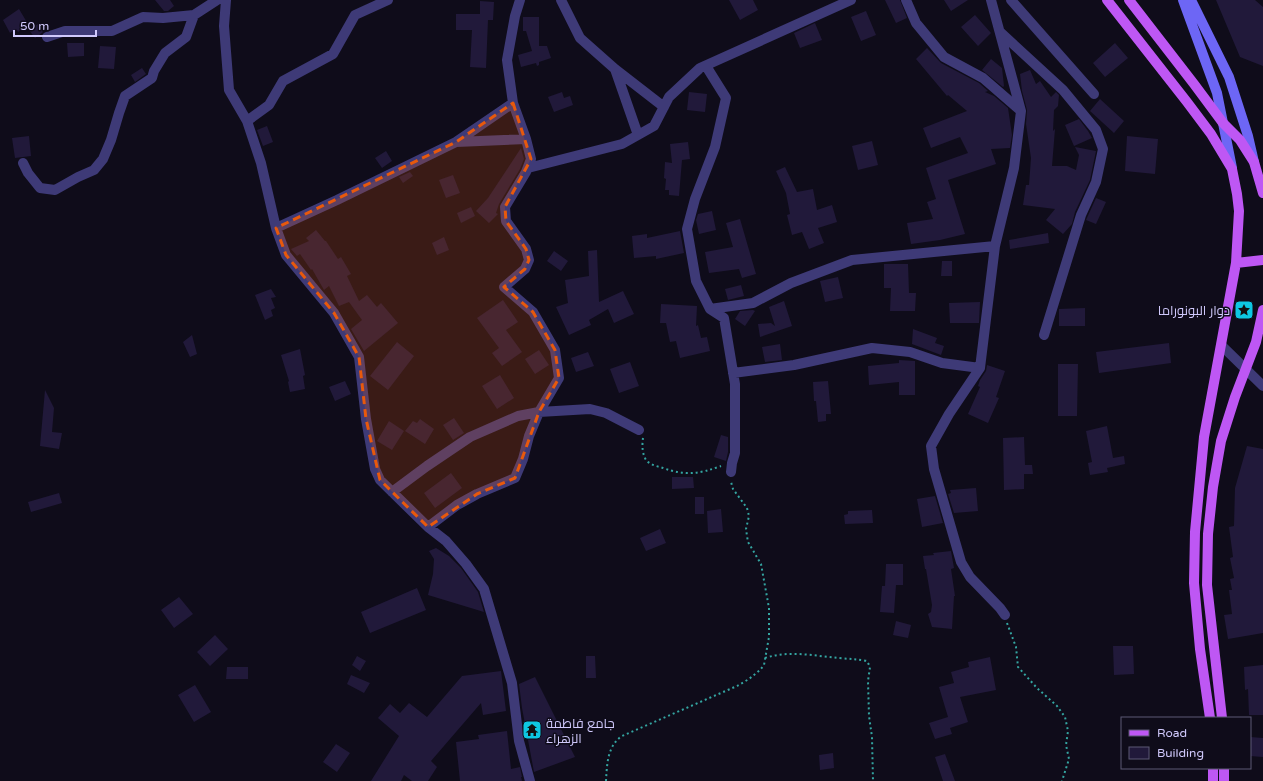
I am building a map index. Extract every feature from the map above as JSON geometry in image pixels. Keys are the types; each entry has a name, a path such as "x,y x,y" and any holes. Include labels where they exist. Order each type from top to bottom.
{"main road":[{"path":"1107,0 1211,134 1232,169"},
{"path":"1129,0 1223,123 1240,140 1254,162"},
{"path":"1183,0 1217,93 1239,210 1236,263 1222,346 1204,436 1195,532 1194,583 1200,649 1210,717"},
{"path":"1191,0 1229,77 1248,136 1263,193"},
{"path":"1236,263 1263,260"},
{"path":"1222,717 1207,585 1208,534 1213,488 1221,441 1245,369 1256,342 1263,310"},
{"path":"1213,781 1214,769"},
{"path":"1224,769 1224,781"}],"street":[{"path":"47,37 65,32 112,31 143,17 162,18 194,15 217,0"},
{"path":"226,0 224,26 229,90 247,121 261,163 276,228 286,255 334,313 359,357 366,419 375,469 380,480 428,528 446,541 466,564 484,589 512,683 519,741 530,781"},
{"path":"247,121 269,105 283,81 333,54 356,15 388,0"},
{"path":"428,528 458,505 477,494 515,478 539,412 559,378 555,350 534,312 504,288 525,269 529,260 526,249 506,221 505,207 528,168 531,159 526,139 513,103 506,60 515,16 520,0"},
{"path":"561,0 580,38 615,69 664,107"},
{"path":"528,168 622,144 654,126 669,97 700,68 834,3 851,0"},
{"path":"991,0 1020,111 1014,168 995,246 980,368 949,414 931,446 934,469 961,562 970,577 1005,615"},
{"path":"1011,0 1094,94"},
{"path":"910,2 916,24 944,57 983,78 1020,111"},
{"path":"23,163 28,173 40,188 55,190 94,170 103,159 111,140 118,113 125,96 152,78 154,71 165,53 186,37 194,15"},
{"path":"1000,32 1063,90 1096,130 1103,149 1096,182 1081,215 1044,335"},
{"path":"706,66 726,98 715,147 695,199 687,230 696,281 710,309 724,318 735,384 735,453 732,467"},
{"path":"615,69 638,135"},
{"path":"276,228 332,203 456,142 513,103"},
{"path":"456,142 526,139"},
{"path":"710,309 753,303 791,284 852,260 995,246"},
{"path":"1222,346 1263,386"},
{"path":"733,373 794,365 872,348 910,352 942,363 980,368"},
{"path":"392,492 470,437 518,416 539,412 590,409 606,413 641,432"}],"path":[{"path":"606,781 608,759 617,740 622,736 743,682 760,670 764,665 769,637 769,608 763,569 760,560 748,542 746,529 749,516 747,508 733,489 730,482 732,467 692,474 675,472 651,463 645,458 642,447 641,432"},
{"path":"1005,615 1016,647 1018,667 1037,688 1057,706 1065,717 1068,731 1066,746 1069,759 1062,781"},
{"path":"765,658 785,654 794,654 841,659 859,659 867,661 870,667 868,681 873,781"}],"highlighted area":[{"path":"513,103 531,159 505,207 506,221 526,249 529,260 525,269 504,287 533,312 555,350 559,378 539,412 515,478 477,494 428,527 380,480 366,419 359,357 334,313 286,255 276,228 456,142"}],"building":[{"path":"155,0 170,0 174,6 168,11 164,11"},
{"path":"729,0 753,0 758,10 740,20"},
{"path":"885,0 900,0 907,18 896,23"},
{"path":"944,0 968,0 951,11"},
{"path":"1216,0 1255,0 1263,7 1263,66 1240,57"},
{"path":"480,1 494,2 493,20 488,20 486,68 470,67 472,30 456,30 456,14 480,14"},
{"path":"19,9 28,24 18,32 16,29 10,33 3,20"},
{"path":"866,11 876,35 861,41 851,17"},
{"path":"975,15 991,33 978,46 961,27"},
{"path":"523,17 539,17 539,46 547,46 551,58 539,62 539,65 537,66 536,63 521,67 518,55 532,51 526,31 523,31"},
{"path":"815,23 822,40 800,48 794,33"},
{"path":"38,24 43,32 35,38 29,30"},
{"path":"67,43 84,43 84,56 68,57"},
{"path":"1115,43 1128,58 1105,77 1093,63"},
{"path":"100,46 116,47 114,69 98,68"},
{"path":"927,48 941,63 979,83 988,91 985,92 994,96 1008,108 1012,135 1010,148 991,149 996,164 948,180 965,234 940,240 911,244 907,223 933,219 927,202 936,199 926,168 968,153 960,137 931,148 923,128 967,111 948,95 947,96 916,59"},
{"path":"991,59 1002,68 1003,87 982,70"},
{"path":"142,68 146,74 135,82 131,75"},
{"path":"1030,70 1036,84 1040,81 1051,97 1056,92 1059,95 1058,106 1054,110 1053,131 1055,129 1052,166 1067,166 1076,170 1079,155 1075,147 1096,151 1090,180 1075,212 1072,224 1063,234 1046,220 1055,209 1023,205 1026,185 1029,185 1031,158 1026,124 1027,110 1022,91 1020,74"},
{"path":"562,92 564,98 570,96 573,105 554,112 548,97"},
{"path":"689,92 707,94 705,112 687,110"},
{"path":"1100,99 1124,121 1114,133 1090,111"},
{"path":"1079,119 1092,138 1074,146 1065,125"},
{"path":"267,126 273,142 263,146 257,130"},
{"path":"29,136 31,156 15,158 12,138"},
{"path":"1127,136 1158,139 1155,174 1125,171"},
{"path":"872,141 878,165 858,170 852,146"},
{"path":"688,142 690,159 682,160 679,196 669,195 669,190 665,190 666,179 664,178 665,162 672,163 670,144"},
{"path":"521,148 524,159 520,169 499,204 496,213 498,214 489,223 476,211 488,198"},
{"path":"386,151 392,161 382,168 375,158"},
{"path":"785,167 797,192 813,189 817,210 832,205 837,222 818,228 824,243 809,249 802,232 792,235 787,215 790,214 786,193 776,171"},
{"path":"410,172 413,176 403,183 399,177"},
{"path":"453,175 460,193 446,198 439,180"},
{"path":"1096,198 1106,202 1096,224 1086,220"},
{"path":"471,207 475,216 461,223 457,213"},
{"path":"712,211 716,230 699,234 696,220 698,214"},
{"path":"740,219 756,274 742,278 739,269 709,273 705,252 733,247 726,223"},
{"path":"316,230 326,241 338,259 341,257 351,274 347,276 359,301 367,295 377,307 381,303 398,323 364,351 351,329 362,320 349,302 339,306 329,286 324,290 312,269 311,270 300,254 297,256 291,249 309,241 306,238"},
{"path":"680,231 684,253 656,259 656,256 634,258 632,236 647,234 647,238"},
{"path":"1048,233 1049,243 1010,249 1009,240"},
{"path":"444,237 449,250 437,255 432,243"},
{"path":"597,250 599,302 623,291 634,314 614,323 608,309 589,320 591,325 569,335 556,307 568,303 565,280 589,276 588,251"},
{"path":"554,251 568,261 561,271 547,261"},
{"path":"942,261 952,261 952,276 941,276"},
{"path":"884,264 908,264 909,293 916,293 915,311 890,311 891,288 884,288"},
{"path":"838,277 843,298 825,302 820,281"},
{"path":"741,285 744,296 728,300 725,289"},
{"path":"271,289 276,297 271,298 275,308 271,310 273,316 265,320 255,295"},
{"path":"503,300 518,322 506,330 522,352 502,366 492,353 499,348 477,318"},
{"path":"784,301 792,326 760,337 758,324 771,323 775,326 769,307"},
{"path":"980,302 979,323 950,323 949,303"},
{"path":"661,304 697,306 696,326 698,325 701,338 707,337 710,351 680,358 676,341 670,342 666,323 660,323"},
{"path":"1085,308 1085,326 1059,326 1059,309"},
{"path":"740,311 755,311 745,326 735,319"},
{"path":"913,329 937,338 935,343 944,346 941,355 912,344"},
{"path":"192,335 197,354 190,357 183,342"},
{"path":"397,342 414,356 388,390 370,376"},
{"path":"1169,343 1171,363 1099,373 1096,352"},
{"path":"780,344 782,360 765,362 762,347"},
{"path":"300,349 305,375 303,376 305,389 290,392 289,381 281,355"},
{"path":"539,350 549,365 535,374 525,359"},
{"path":"588,352 594,366 576,372 571,358"},
{"path":"899,360 915,361 915,395 899,395 899,382 869,385 868,366 899,363"},
{"path":"630,362 639,386 619,393 610,369"},
{"path":"1058,364 1078,364 1077,416 1058,416"},
{"path":"987,365 1005,371 996,397 999,398 988,423 968,414 980,387 978,386 986,371"},
{"path":"500,375 514,398 497,409 482,386"},
{"path":"345,381 351,394 335,401 329,387"},
{"path":"828,381 831,414 826,414 826,421 818,422 816,401 814,401 813,382"},
{"path":"45,390 54,408 52,432 62,433 59,449 40,446"},
{"path":"454,418 464,433 453,440 443,425"},
{"path":"420,419 434,429 425,444 405,431 413,421 417,423"},
{"path":"389,421 404,431 392,450 377,441"},
{"path":"1107,426 1113,458 1124,456 1125,464 1107,468 1108,472 1090,475 1088,463 1092,462 1086,431"},
{"path":"721,435 728,437 728,452 726,461 714,457"},
{"path":"1024,437 1025,465 1032,465 1033,474 1024,474 1024,489 1004,490 1003,438"},
{"path":"1247,446 1263,449 1263,633 1228,639 1224,615 1232,614 1229,590 1232,590 1230,579 1234,578 1230,558 1233,557 1229,527 1234,526 1235,488"},
{"path":"451,473 462,488 435,508 424,493"},
{"path":"672,477 693,477 694,488 672,489"},
{"path":"976,488 978,511 954,513 948,494 951,493 950,490"},
{"path":"59,493 62,503 31,512 28,502"},
{"path":"935,496 943,523 922,527 917,499"},
{"path":"695,497 704,497 704,514 695,514"},
{"path":"721,509 723,532 708,533 707,511"},
{"path":"872,510 873,523 845,524 844,515 848,514 848,511"},
{"path":"660,529 666,543 646,551 640,538"},
{"path":"436,548 449,556 461,568 478,592 484,612 428,595 433,574 434,559 429,551"},
{"path":"951,551 954,568 951,569 955,596 952,629 932,627 928,614 931,612 932,605 923,556"},
{"path":"886,564 903,564 903,585 896,585 894,613 880,612 882,586 885,586"},
{"path":"417,588 426,610 370,633 361,612"},
{"path":"179,597 193,614 174,628 161,610"},
{"path":"896,621 911,625 908,638 893,635"},
{"path":"215,635 228,649 210,666 197,652"},
{"path":"1113,646 1133,646 1134,674 1114,675"},
{"path":"357,656 366,661 360,671 352,665"},
{"path":"586,656 595,656 596,678 586,678"},
{"path":"990,657 996,690 960,697 968,722 950,728 952,734 935,739 929,723 948,717 939,687 954,683 951,672 969,667 968,662"},
{"path":"1263,665 1263,715 1249,715 1248,689 1245,690 1244,667"},
{"path":"227,667 248,667 248,679 226,679"},
{"path":"501,671 506,711 483,715 481,703 431,761 437,767 428,781 412,781 404,775 401,781 371,781 399,736 378,718 390,704 400,713 409,703 427,717 462,676"},
{"path":"351,675 370,683 364,693 347,684"},
{"path":"535,677 575,757 534,772 519,684"},
{"path":"195,685 211,712 194,722 178,695"},
{"path":"507,731 511,769 520,767 522,781 460,781 456,742 479,739 478,735"},
{"path":"1251,737 1263,738 1263,757 1251,756"},
{"path":"336,744 350,753 337,772 323,762"},
{"path":"833,753 834,768 820,770 819,755"},
{"path":"945,754 955,781 943,781 935,757"}],"place":[{"name":"دوار البونوراما","path":"1244,310"},
{"name":"جامع فاطمة الزهراء","path":"532,730"}]}
